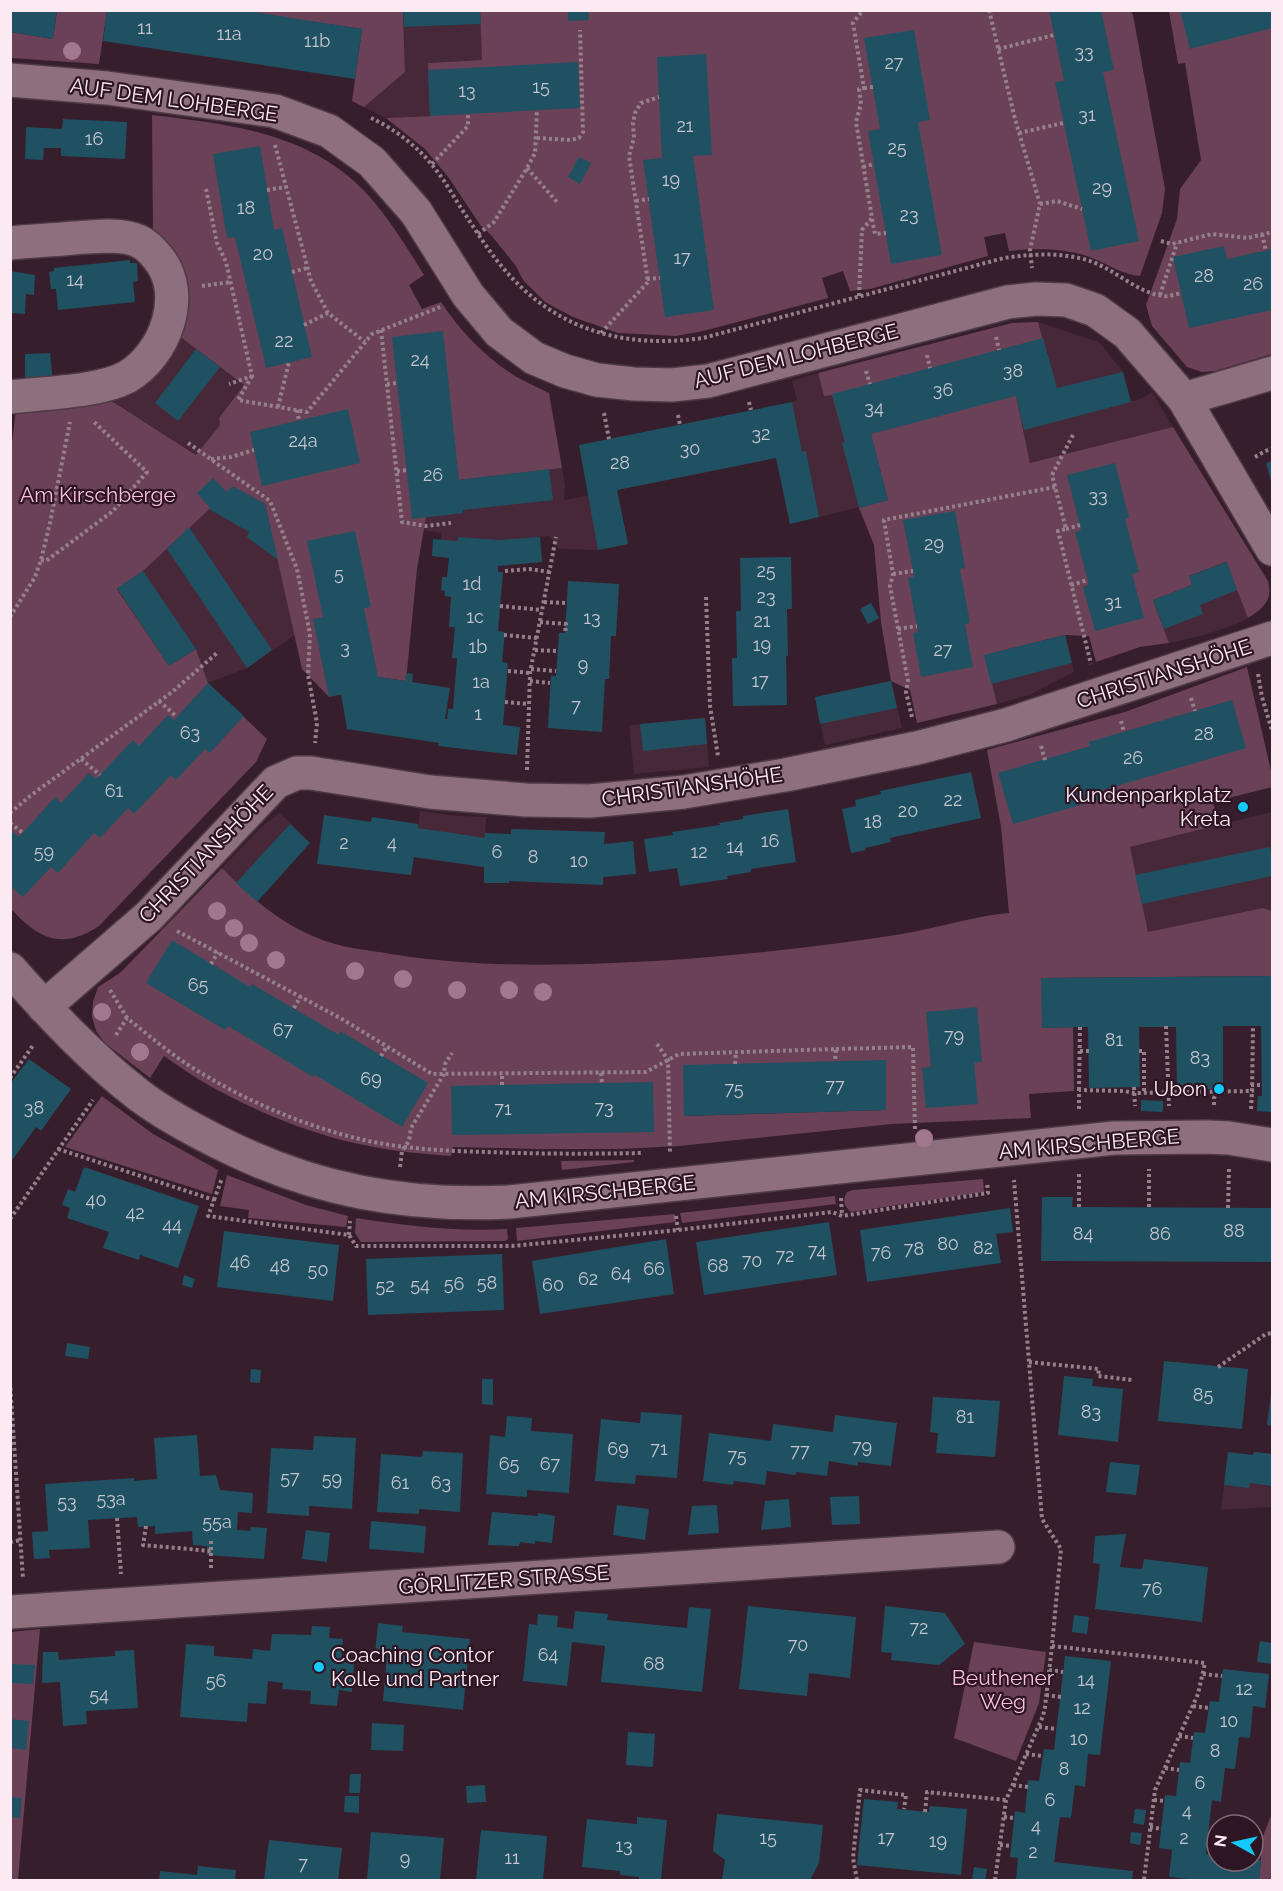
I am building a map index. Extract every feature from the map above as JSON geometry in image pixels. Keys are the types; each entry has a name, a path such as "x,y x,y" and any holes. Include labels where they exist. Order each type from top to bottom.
{"street":[{"name":"AUF DEM LOHBERGE","path":"10,80 107,88 274,111 329,131 372,162 416,212 468,296 499,332 534,358 597,380 672,385 708,381 1008,302 1036,299 1066,300 1095,310 1127,333 1185,399 1272,549"},
{"path":"10,243 102,236 129,238 148,245 164,265 172,290 171,312 162,338 150,359 127,377 75,396 10,397"},
{"path":"1185,399 1272,373"},
{"name":"CHRISTIANSHÖHE","path":"49,1011 149,916 276,782 297,772 430,792 526,801 622,799 684,792 917,748 1006,725 1263,641"},
{"name":"AM KIRSCHBERGE","path":"10,969 49,1011 114,1073 141,1096 194,1130 256,1161 320,1183 396,1198 426,1202 509,1202 1114,1138 1160,1136 1229,1138 1272,1145"},
{"name":"GÖRLITZER STRASSE","path":"10,1612 998,1547"}],"path":[{"path":"863,10 853,23 864,88"},
{"path":"989,10 1019,133 1040,204 1030,250"},
{"path":"537,138 571,140 579,138 583,132 580,30"},
{"path":"998,49 1054,35"},
{"path":"873,87 859,89 861,104 856,122 875,234 886,233"},
{"path":"601,333 648,282 629,156 634,138 635,113 641,104 659,97"},
{"path":"478,234 494,222 535,153 537,110"},
{"path":"274,111 275,143 311,281 328,313 364,342"},
{"path":"432,164 468,126 468,114"},
{"path":"371,118 409,143 432,164 478,234 514,281 542,305 565,318 617,338 648,341 703,338 1004,258 1039,254 1066,255 1090,261 1142,290 1165,297 1182,293"},
{"path":"1019,133 1064,123"},
{"path":"863,167 874,164"},
{"path":"527,168 557,202"},
{"path":"267,190 286,187"},
{"path":"206,189 217,243 226,262 252,376 238,400 307,412 372,334 468,296"},
{"path":"636,201 649,199"},
{"path":"1040,204 1057,201 1082,209"},
{"path":"859,296 862,230 872,218"},
{"path":"1161,241 1172,244 1212,234 1248,238 1272,232"},
{"path":"1262,234 1266,251"},
{"path":"1160,295 1176,243"},
{"path":"292,272 308,268"},
{"path":"647,279 660,278"},
{"path":"224,283 231,282"},
{"path":"304,325 328,313"},
{"path":"381,330 402,522 426,526 451,523"},
{"path":"278,407 289,363"},
{"path":"229,384 252,376"},
{"path":"387,384 397,383"},
{"path":"41,560 46,561 113,511 147,472 75,396"},
{"path":"10,617 35,577 41,560 75,396"},
{"path":"297,410 299,420"},
{"path":"1066,529 1052,475 1073,435"},
{"path":"188,443 270,501 297,569 310,634 308,675 317,723"},
{"path":"1251,459 1272,449"},
{"path":"211,459 231,457 254,450"},
{"path":"397,471 407,470"},
{"path":"910,708 906,692 908,681 891,586 892,574 884,520 1055,487"},
{"path":"1080,525 1058,531 1089,657"},
{"path":"526,801 531,671 556,537"},
{"path":"505,571 529,569 550,572"},
{"path":"892,574 913,571"},
{"path":"1071,585 1088,580"},
{"path":"706,597 710,706 718,762 725,785"},
{"path":"544,602 567,603"},
{"path":"500,606 542,610"},
{"path":"540,622 566,624 565,633"},
{"path":"898,629 917,626"},
{"path":"504,635 537,638"},
{"path":"1263,641 1262,697 1272,731"},
{"path":"535,650 558,651"},
{"path":"10,813 30,795 159,701 217,653"},
{"path":"507,671 556,671"},
{"path":"530,681 550,683"},
{"path":"159,701 177,717"},
{"path":"505,702 529,704"},
{"path":"81,759 100,775"},
{"path":"10,823 22,833"},
{"path":"177,931 342,1018 432,1074 646,1072 679,1054 913,1047 915,1122"},
{"path":"211,963 218,952"},
{"path":"294,1008 301,996"},
{"path":"10,1078 49,1011"},
{"path":"10,1219 114,1073 110,1046 126,1018 163,1048 208,1077 265,1106 309,1124 364,1140 454,1151 561,1155 649,1153"},
{"path":"1167,1026 1169,1100"},
{"path":"1251,1112 1252,1026"},
{"path":"1079,1104 1080,1028"},
{"path":"657,1044 668,1060 671,1146"},
{"path":"381,1056 387,1046"},
{"path":"835,1061 836,1049"},
{"path":"1080,1051 1089,1051"},
{"path":"1139,1051 1144,1051 1144,1093"},
{"path":"735,1064 736,1052"},
{"path":"396,1198 402,1151 409,1141 411,1128 444,1074 445,1064 452,1053"},
{"path":"601,1072 602,1083"},
{"path":"502,1074 502,1085"},
{"path":"1251,1085 1262,1085"},
{"path":"1134,1087 1134,1096"},
{"path":"1079,1090 1124,1091 1134,1096 1144,1093 1252,1091"},
{"path":"1214,1098 1218,1090"},
{"path":"995,1881 1006,1800 1043,1716 1061,1549 1042,1519 1012,1150"},
{"path":"660,1152 670,1152"},
{"path":"214,1200 224,1173"},
{"path":"1228,1208 1229,1184"},
{"path":"1149,1186 1149,1207"},
{"path":"1079,1188 1079,1207"},
{"path":"675,1209 678,1230"},
{"path":"1218,1366 1266,1334 1272,1333"},
{"path":"1029,1362 1099,1370 1098,1377 1132,1380"},
{"path":"10,1382 23,1581"},
{"path":"117,1518 123,1605"},
{"path":"146,1526 142,1545 211,1551"},
{"path":"10,1542 21,1540"},
{"path":"1052,1646 1205,1663 1198,1694 1155,1790 1144,1881"},
{"path":"1049,1670 1063,1672"},
{"path":"1203,1674 1222,1676"},
{"path":"1046,1695 1061,1697"},
{"path":"1193,1706 1209,1708"},
{"path":"1039,1727 1057,1729"},
{"path":"1179,1736 1193,1738"},
{"path":"1026,1754 1042,1756"},
{"path":"1165,1768 1179,1770"},
{"path":"1013,1785 1028,1787"},
{"path":"857,1881 853,1858 860,1790 906,1795 904,1809"},
{"path":"925,1812 927,1792 1006,1800"},
{"path":"1154,1800 1165,1801"},
{"path":"1004,1817 1014,1818"},
{"path":"1150,1827 1162,1829"},
{"path":"1000,1845 1011,1846"}],"shaded area":[{"path":"481,24 482,60 428,63 430,116 386,118 364,107 405,72 404,27"},
{"path":"1038,322 1099,342 1123,372 1131,401 1138,400 1152,392 1173,427 1030,464 1016,396 1043,338"},
{"path":"178,335 244,385 219,418 220,425 197,455 107,398"},
{"path":"818,373 824,396 832,394 845,441 871,434 888,500 790,524 776,458 802,452 792,402 797,400 792,381"},
{"path":"562,468 565,486 564,500 617,490 628,544 598,550 559,549 550,536 540,537 542,562 498,566 456,563 441,540 441,533 424,530 426,517 459,480"},
{"path":"233,486 265,504 295,635 247,668 208,683 196,649 169,666 117,588 143,571"},
{"path":"1227,562 1248,618 1204,635 1169,643 1153,600 1192,585 1189,576"},
{"path":"1065,635 1074,672 1029,695 997,704 984,655"},
{"path":"891,681 902,728 825,745 815,697"},
{"path":"705,718 709,767 634,774 629,725"},
{"path":"420,811 486,817 484,867 414,857"},
{"path":"1272,812 1272,911 1263,908 1148,933 1129,846"},
{"path":"280,813 310,843 257,902 222,868 262,826"},
{"path":"1228,1452 1253,1455 1254,1452 1272,1454 1272,1507 1221,1510"}],"green space":[{"path":"57,11 107,11 99,64 11,58 10,32 53,39"},
{"path":"241,11 403,11 405,72 364,107 352,101 362,29"},
{"path":"480,11 1131,11 1165,189 1162,213 1140,276 1128,274 1072,252 1041,249 1009,251 1005,233 984,237 988,256 870,289 850,291 843,271 822,278 828,298 676,336 618,333 573,317 545,302 523,280 516,266 481,226 449,178 425,149 386,118 430,116 428,63 482,60"},
{"path":"1169,11 1272,11 1272,354 1215,371 1202,372 1187,367 1152,326 1146,305 1177,219 1180,189 1201,160 1185,63 1178,64"},
{"name":"Am Kirschberge","path":"152,115 214,123 274,137 302,147 328,162 352,180 382,212 424,275 409,285 422,309 441,302 464,333 483,352 515,376 549,393 562,468 460,480 463,513 426,517 417,569 406,681 378,677 380,686 329,697 302,669 265,504 233,487 143,571 117,589 169,666 196,649 208,683 267,739 256,762 99,926 73,938 51,938 31,927 11,909 10,458 16,410 107,398 196,455 220,425 219,418 244,385 178,335 153,236"},
{"path":"1038,322 1056,385 1016,396 1030,463 1173,427 1268,581 1268,598 1259,611 1248,618 1226,562 1189,576 1192,585 1153,600 1169,643 1140,647 1096,662 1089,636 1065,635 985,655 997,704 917,723 910,690 891,681 881,622 874,545 859,508 888,500 871,435 845,442 832,395 824,396 818,373 1012,323"},
{"path":"1247,667 1272,775 1272,787 1213,802 1218,825 1130,847 1148,932 1263,908 1272,911 1272,976 1042,978 1042,1028 1073,1027 1074,1091 1029,1094 1031,1118 892,1124 679,1146 621,1149 453,1147 451,1156 422,1154 353,1143 311,1131 249,1106 210,1086 164,1056 150,1078 105,1043 96,1031 92,1017 93,1002 98,987 120,973 222,868 279,918 320,939 364,950 474,963 585,964 722,956 902,934 1009,913 1001,827 987,750 1125,712","holes":["886,1061 886,1110 685,1116"]},
{"path":"102,1096 153,1134 218,1170 212,1194 65,1147"},
{"path":"634,1160 634,1162 562,1170 561,1161"},
{"path":"227,1175 306,1205 348,1216 346,1227 248,1218 249,1210 220,1206"},
{"path":"983,1179 984,1192 851,1212 844,1203 847,1192 853,1190"},
{"path":"835,1196 836,1204 682,1223 680,1213"},
{"path":"675,1214 676,1222 517,1241 516,1228"},
{"path":"356,1218 431,1228 507,1229 508,1239 505,1241 361,1242 355,1233"},
{"path":"40,1629 18,1880 10,1880 10,1632"},
{"name":"Beuthener Weg","path":"974,1642 1046,1652 1039,1703 1016,1761 954,1738"},
{"path":"1272,1813 1272,1880 1259,1880 1260,1873 1265,1873 1265,1831"}],"building":[{"path":"10,10 57,10 53,39 10,32"},
{"path":"107,10 241,10 362,29 355,79 103,41"},
{"path":"403,10 480,10 481,24 404,27"},
{"path":"568,10 588,10 589,20 568,21"},
{"path":"1049,10 1101,10 1114,70 1103,72 1139,241 1091,251 1055,82 1064,81"},
{"path":"1180,10 1272,10 1272,28 1190,49"},
{"path":"914,30 930,120 918,122 942,255 891,264 868,131 880,129 864,38"},
{"path":"706,54 712,155 693,156 714,310 665,317 643,160 662,158 657,57"},
{"path":"578,62 580,108 430,116 428,70"},
{"path":"63,119 127,122 125,159 61,156 61,148 44,148 43,160 25,159 26,127 62,129"},
{"path":"260,146 274,230 282,228 312,357 266,368 235,237 227,238 213,154"},
{"path":"579,157 591,163 580,184 568,177"},
{"path":"1224,246 1227,259 1272,249 1272,310 1189,328 1173,257"},
{"path":"130,260 130,263 137,263 138,281 133,282 135,302 58,310 56,289 51,289 49,272 54,271 54,268"},
{"path":"10,271 35,275 34,295 26,294 25,314 10,313"},
{"path":"443,331 459,480 549,469 553,500 463,510 463,513 412,519 392,337"},
{"path":"1043,338 1057,388 1123,372 1131,402 1024,430 1016,396 871,434 888,500 859,508 832,394"},
{"path":"196,349 220,367 178,421 155,403"},
{"path":"50,353 53,383 25,386 25,354"},
{"path":"792,402 802,452 806,451 819,517 790,524 776,458 617,490 628,544 598,550 579,445"},
{"path":"348,409 360,463 262,486 250,432"},
{"path":"1272,461 1272,485 1266,463"},
{"path":"1115,463 1129,518 1125,519 1139,572 1132,574 1144,618 1095,631 1083,587 1089,585 1075,532 1081,530 1067,475"},
{"path":"213,478 227,492 233,486 265,504 278,560 247,537 249,532 209,509 197,493"},
{"path":"955,511 965,568 960,569 970,623 965,624 973,667 921,677 913,633 918,632 908,578 914,577 903,520"},
{"path":"189,527 272,650 247,668 167,549"},
{"path":"355,531 371,607 364,608 378,677 406,681 407,673 413,674 412,682 450,688 445,719 447,719 448,709 453,709 457,658 452,658 455,627 449,627 451,597 445,596 445,591 441,590 442,577 447,577 449,558 432,556 433,539 458,541 458,537 499,540 540,537 542,562 498,566 498,572 503,572 498,631 505,632 502,662 508,663 503,725 520,727 517,755 438,746 439,743 347,729 341,694 329,697 313,619 323,617 307,541"},
{"path":"791,557 792,609 787,609 787,705 733,706 732,658 737,658 736,611 741,611 740,558"},
{"path":"1227,562 1237,590 1200,605 1203,614 1164,629 1153,600 1192,585 1189,576"},
{"path":"143,571 196,649 169,666 117,588"},
{"path":"568,581 619,584 616,636 611,636 609,679 605,679 602,732 548,728 551,676 556,676 559,633 565,633"},
{"path":"871,603 879,618 868,624 860,609"},
{"path":"1065,635 1072,663 991,684 984,655"},
{"path":"891,681 897,708 820,724 815,697"},
{"path":"208,683 244,716 210,753 205,749 176,780 171,775 134,814 128,808 100,838 94,833 58,873 51,867 23,897 10,886 10,833 12,831 19,837 55,797 61,803 89,773 96,779 133,740 139,746 168,715 174,720"},
{"path":"1232,700 1246,748 1103,790 1105,798 1013,824 998,773 1090,746 1089,742"},
{"path":"705,718 707,744 643,751 640,724"},
{"path":"971,772 981,818 890,838 891,842 851,853 842,809 856,806 855,800 881,794 880,791"},
{"path":"788,809 796,862 751,869 751,872 727,876 728,879 680,886 677,868 649,872 644,839 673,835 672,832 720,825 719,823 743,819 743,816"},
{"path":"324,815 371,822 372,817 418,824 418,828 485,838 485,833 511,834 511,829 605,832 604,844 633,841 636,874 603,877 603,885 509,881 509,883 484,883 484,867 414,857 411,875 317,864"},
{"path":"290,824 310,843 257,902 236,883"},
{"path":"1270,847 1272,876 1142,904 1135,875"},
{"path":"172,940 250,987 252,984 339,1035 340,1031 428,1083 402,1127 228,1026 225,1030 146,983"},
{"path":"1272,976 1272,1112 1257,1111 1258,1096 1262,1096 1261,1026 1223,1026 1223,1089 1177,1089 1176,1027 1139,1027 1140,1087 1089,1088 1088,1027 1042,1028 1041,978"},
{"path":"977,1007 982,1062 974,1063 978,1104 926,1108 922,1068 931,1067 926,1012"},
{"path":"29,1059 71,1089 41,1131 36,1127 10,1163 10,1084"},
{"path":"886,1060 886,1110 684,1116 683,1065"},
{"path":"653,1082 654,1132 452,1135 451,1086"},
{"path":"1141,1100 1163,1101 1163,1112 1141,1111"},
{"path":"84,1167 199,1206 178,1268 140,1255 139,1260 103,1248 109,1232 67,1218 70,1208 62,1205 68,1189 75,1192"},
{"path":"1042,1197 1073,1197 1072,1207 1272,1208 1271,1262 1041,1261"},
{"path":"1010,1208 1013,1232 996,1234 1001,1263 867,1282 860,1230"},
{"path":"829,1222 837,1275 704,1295 696,1242"},
{"path":"224,1231 339,1245 333,1301 217,1287"},
{"path":"666,1239 674,1294 540,1314 532,1261"},
{"path":"502,1254 504,1310 368,1315 366,1259"},
{"path":"184,1275 195,1279 192,1288 182,1285"},
{"path":"67,1343 90,1347 88,1359 65,1356"},
{"path":"1164,1361 1248,1369 1242,1429 1158,1421"},
{"path":"251,1369 261,1370 260,1383 250,1382"},
{"path":"1064,1376 1093,1379 1092,1386 1123,1389 1118,1442 1058,1435"},
{"path":"482,1379 493,1379 493,1405 482,1404"},
{"path":"1272,1393 1272,1426 1267,1425"},
{"path":"933,1397 1000,1401 995,1457 936,1453 938,1433 930,1432"},
{"path":"641,1412 682,1415 677,1478 636,1475 635,1484 595,1481 601,1419 640,1423"},
{"path":"835,1415 897,1423 891,1466 858,1462 858,1466 829,1461 827,1476 767,1471 765,1485 734,1481 733,1485 703,1481 709,1433 771,1441 773,1424 833,1432"},
{"path":"507,1416 532,1418 531,1431 573,1434 569,1493 527,1490 527,1497 486,1494 490,1435 505,1437"},
{"path":"197,1435 200,1476 216,1475 220,1490 253,1493 252,1513 238,1512 237,1530 250,1531 251,1527 267,1528 264,1559 207,1555 207,1546 193,1545 192,1531 155,1534 155,1526 138,1527 137,1517 88,1520 90,1548 49,1550 50,1558 34,1559 32,1532 48,1531 45,1484 134,1478 134,1481 157,1479 154,1438"},
{"path":"314,1436 356,1438 352,1509 309,1506 309,1516 267,1513 271,1448 313,1450"},
{"path":"423,1451 463,1453 460,1512 419,1509 419,1514 377,1512 381,1454 422,1457"},
{"path":"1228,1452 1253,1455 1254,1452 1272,1454 1272,1486 1250,1483 1249,1488 1224,1485"},
{"path":"1110,1462 1140,1465 1136,1495 1106,1492"},
{"path":"859,1496 860,1524 832,1525 830,1497"},
{"path":"789,1499 791,1527 761,1530 765,1501"},
{"path":"617,1505 649,1509 645,1540 613,1535"},
{"path":"717,1505 719,1533 688,1535 692,1506"},
{"path":"492,1512 538,1516 538,1513 555,1516 552,1543 535,1541 535,1544 520,1542 519,1546 488,1545"},
{"path":"371,1521 426,1526 424,1553 369,1549"},
{"path":"306,1530 330,1533 327,1562 302,1559"},
{"path":"1126,1534 1120,1567 1142,1569 1144,1559 1208,1567 1202,1622 1095,1609 1100,1564 1093,1563 1095,1536"},
{"path":"748,1606 856,1617 850,1678 809,1673 807,1696 739,1689"},
{"path":"885,1606 945,1613 965,1644 939,1665 891,1660 892,1653 881,1652"},
{"path":"689,1607 711,1609 702,1692 601,1682 605,1646 572,1642 567,1686 523,1681 529,1624 537,1625 538,1614 558,1616 557,1627 573,1629 575,1611 608,1614 607,1620 687,1628"},
{"path":"1074,1615 1089,1617 1087,1634 1072,1632"},
{"path":"378,1623 403,1626 402,1632 470,1639 463,1710 383,1701 387,1656 375,1654"},
{"path":"312,1626 330,1627 329,1638 343,1639 341,1662 354,1663 352,1692 339,1690 337,1706 310,1704 311,1691 282,1689 283,1683 268,1681 266,1704 248,1703 247,1722 180,1717 186,1644 214,1646 214,1656 252,1659 253,1649 270,1651 272,1634 311,1635"},
{"path":"1260,1641 1272,1643 1272,1664 1257,1662"},
{"path":"134,1650 138,1708 86,1711 87,1724 63,1726 60,1682 42,1683 43,1652 58,1652 59,1660 115,1656 115,1651"},
{"path":"1065,1656 1111,1661 1100,1755 1088,1754 1085,1787 1075,1785 1071,1818 1060,1817 1054,1862 1133,1871 1132,1880 1016,1880 1018,1858 1010,1857 1015,1811 1025,1813 1028,1780 1039,1781 1044,1749 1054,1750"},
{"path":"10,1664 35,1665 33,1684 10,1683"},
{"path":"1223,1669 1269,1674 1265,1708 1253,1706 1250,1738 1239,1737 1235,1769 1225,1768 1221,1802 1212,1800 1211,1813 1205,1813 1205,1873 1260,1873 1259,1880 1199,1880 1169,1877 1172,1850 1159,1848 1165,1795 1176,1796 1180,1762 1190,1763 1194,1732 1205,1733 1210,1701 1219,1702"},
{"path":"10,1719 29,1721 26,1750 10,1748"},
{"path":"372,1723 404,1725 403,1751 371,1750"},
{"path":"628,1732 655,1734 653,1767 626,1765"},
{"path":"350,1774 361,1774 360,1793 349,1793"},
{"path":"485,1785 486,1802 467,1803 466,1786"},
{"path":"345,1796 359,1796 359,1813 344,1812"},
{"path":"10,1797 22,1798 20,1818 10,1817"},
{"path":"864,1799 898,1802 897,1809 929,1812 930,1806 967,1809 961,1875 857,1865"},
{"path":"1135,1809 1146,1810 1144,1825 1133,1823"},
{"path":"717,1814 823,1825 819,1863 810,1880 722,1879 725,1860 713,1851"},
{"path":"637,1817 667,1820 661,1879 639,1880 639,1877 620,1875 620,1871 582,1867 587,1819 637,1824"},
{"path":"481,1830 547,1836 543,1880 476,1880"},
{"path":"371,1832 444,1838 440,1880 367,1880"},
{"path":"1131,1832 1142,1833 1140,1845 1130,1843"},
{"path":"269,1840 342,1848 338,1880 264,1880"},
{"path":"198,1866 236,1870 235,1880 159,1880 160,1871 197,1875"},
{"path":"974,1867 987,1869 985,1880 972,1880"}],"place":[{"name":"Kundenparkplatz Kreta","path":"1243,807"},
{"name":"Ubon","path":"1219,1089"},
{"name":"Coaching Contor Kolle und Partner","path":"319,1667"}]}
